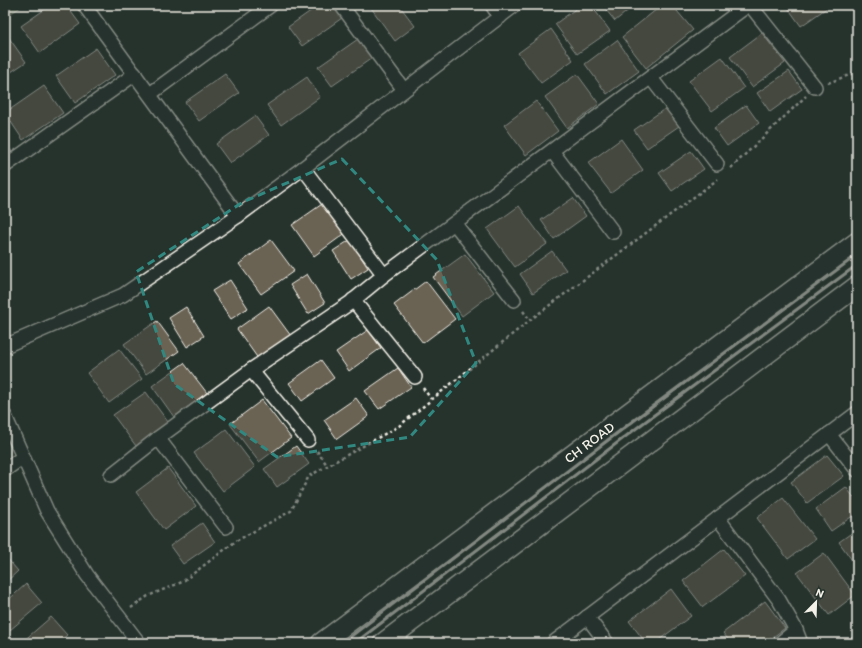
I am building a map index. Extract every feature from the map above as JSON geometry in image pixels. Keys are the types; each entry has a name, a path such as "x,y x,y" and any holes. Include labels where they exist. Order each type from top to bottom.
{"street":[{"path":"150,94 271,5"},
{"path":"341,5 404,90"},
{"path":"492,5 500,17"},
{"path":"5,346 123,295 238,216 516,5"},
{"path":"111,475 158,438 251,370 353,300 384,275 455,224 749,5 815,87"},
{"path":"90,7 134,74 238,216"},
{"path":"5,166 134,74"},
{"path":"651,78 717,164"},
{"path":"552,151 613,232"},
{"path":"303,168 384,275"},
{"path":"455,224 514,300"},
{"name":"CH ROAD","path":"328,641 857,242"},
{"path":"383,643 857,286"},
{"path":"353,300 415,377"},
{"path":"251,370 308,440"},
{"path":"553,643 857,413"},
{"path":"5,416 47,511 87,575 139,643"},
{"path":"829,434 857,470"},
{"path":"158,438 226,527"},
{"path":"5,470 23,456"},
{"path":"718,518 779,600 796,630 801,643"},
{"path":"587,617 607,643"},
{"path":"780,643 796,630"}],"path":[{"path":"731,168 815,87 857,72"},
{"path":"119,617 148,596 182,582 236,540 291,511 309,476 399,426 530,320 719,178"}],"highlighted area":[{"path":"342,159 437,260 476,363 410,437 277,457 174,384 136,272 243,202"}],"green space":[{"path":"5,5 24,5 5,17"}],"building":[{"path":"51,5 66,5 80,24 40,53 21,26"},
{"path":"319,5 332,5 342,18 302,46 288,27"},
{"path":"369,5 399,5 415,26 395,41"},
{"path":"435,5 443,5 438,9"},
{"path":"581,5 591,5 610,31 577,54 555,24"},
{"path":"602,5 635,5 615,21"},
{"path":"662,5 672,5 693,30 646,68 622,37"},
{"path":"792,5 831,5 801,26 788,8"},
{"path":"551,29 573,60 541,83 518,53"},
{"path":"762,33 785,63 752,87 730,57"},
{"path":"7,35 26,62 5,76 5,36"},
{"path":"358,39 372,58 332,86 318,67"},
{"path":"617,40 639,71 607,94 585,64"},
{"path":"96,48 115,75 75,103 56,76"},
{"path":"722,57 744,88 712,111 689,81"},
{"path":"789,71 802,89 770,112 757,93"},
{"path":"225,74 239,93 199,121 185,102"},
{"path":"577,74 599,104 567,128 545,97"},
{"path":"307,77 320,97 281,125 267,105"},
{"path":"44,86 63,113 23,140 5,113"},
{"path":"536,101 558,131 526,155 504,125"},
{"path":"746,105 759,123 727,146 714,128"},
{"path":"666,108 679,126 647,148 634,130"},
{"path":"255,116 269,135 230,163 216,144"},
{"path":"621,139 643,170 611,193 588,163"},
{"path":"5,142 12,152 5,157"},
{"path":"691,151 704,169 672,191 659,173"},
{"path":"573,198 586,216 554,239 541,220"},
{"path":"325,202 347,232 314,256 292,225"},
{"path":"519,206 547,244 515,267 487,229"},
{"path":"271,240 294,271 261,294 239,264"},
{"path":"350,240 368,268 351,279 333,251"},
{"path":"552,251 566,270 533,293 520,274"},
{"path":"465,254 494,292 462,316 433,277"},
{"path":"307,274 325,303 308,314 290,285"},
{"path":"230,280 248,308 231,319 212,291"},
{"path":"426,281 455,319 423,343 394,305"},
{"path":"269,306 291,336 259,360 237,329"},
{"path":"186,307 204,336 187,347 169,318"},
{"path":"157,321 179,351 146,374 124,344"},
{"path":"368,330 381,348 349,371 336,352"},
{"path":"119,349 142,379 109,403 87,373"},
{"path":"321,360 334,378 302,401 289,383"},
{"path":"184,363 207,393 174,417 152,386"},
{"path":"398,368 411,387 379,409 365,391"},
{"path":"146,392 168,422 136,446 113,415"},
{"path":"356,398 369,416 337,439 324,420"},
{"path":"262,400 291,438 259,462 230,424"},
{"path":"226,429 255,467 223,491 194,453"},
{"path":"296,446 309,464 277,487 264,469"},
{"path":"827,455 844,476 807,503 791,482"},
{"path":"168,468 196,506 164,530 136,492"},
{"path":"846,487 857,502 857,513 831,531 816,509"},
{"path":"783,498 815,539 788,559 757,518"},
{"path":"202,523 215,542 183,564 170,546"},
{"path":"857,529 857,561 854,563 839,542"},
{"path":"724,549 745,576 703,607 683,581"},
{"path":"824,553 855,595 829,615 797,573"},
{"path":"5,556 18,571 5,583"},
{"path":"26,584 42,603 10,630 5,624 5,603"},
{"path":"671,589 691,616 655,643 646,643 629,621"},
{"path":"765,601 785,628 765,643 731,643 723,633"},
{"path":"51,617 67,635 58,643 21,643"}],"railway":[{"path":"342,643 638,417 857,255"},
{"path":"355,643 642,424 857,265"}]}
